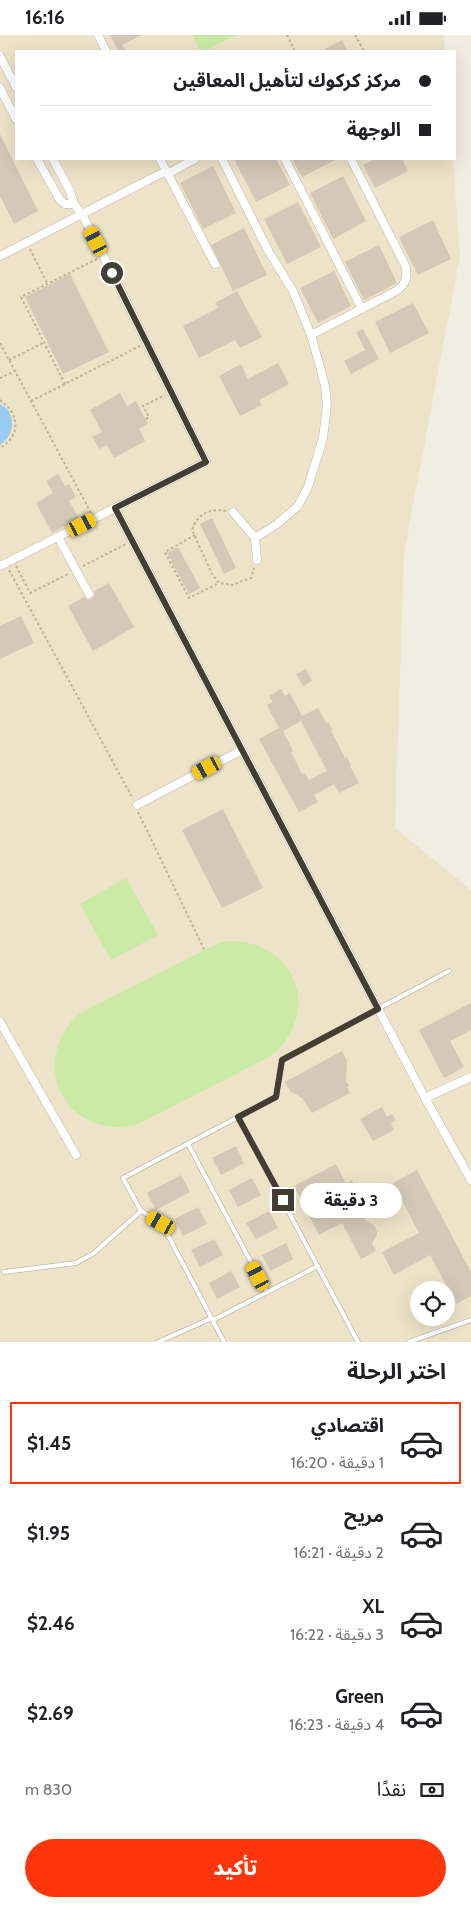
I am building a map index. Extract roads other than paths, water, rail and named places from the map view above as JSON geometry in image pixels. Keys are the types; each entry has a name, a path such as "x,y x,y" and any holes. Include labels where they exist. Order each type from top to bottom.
{"street":[{"path":"98,35 106,50"},
{"path":"0,56 15,85"},
{"path":"0,88 15,117"},
{"path":"38,160 60,200 65,204 74,204"},
{"path":"4,562 58,537 206,462 103,255 82,214 74,204 70,191 54,160"},
{"path":"161,160 215,264"},
{"path":"0,256 193,160"},
{"path":"223,160 269,252 293,291 311,335 325,386 327,405 323,438 308,487 298,506 277,524 254,538"},
{"path":"285,160 362,309"},
{"path":"311,335 398,290 404,284 407,277 406,267 351,160"},
{"path":"115,508 378,1009 471,1178"},
{"path":"233,512 254,538 257,560"},
{"path":"58,537 88,594"},
{"path":"136,805 242,750"},
{"path":"0,1022 76,1155"},
{"path":"426,1098 471,1077"}],"lane":[{"path":"224,1342 161,1223 141,1211 123,1178 276,1097 282,1060 449,971"},
{"path":"238,1117 358,1342"},
{"path":"188,1144 267,1292"},
{"path":"4,1272 76,1263 94,1253 141,1211"},
{"path":"158,1342 212,1319 318,1266"},
{"path":"409,1342 471,1320"}],"water":[{"path":"0,404 9,413 12,424 9,436 0,445"}]}
